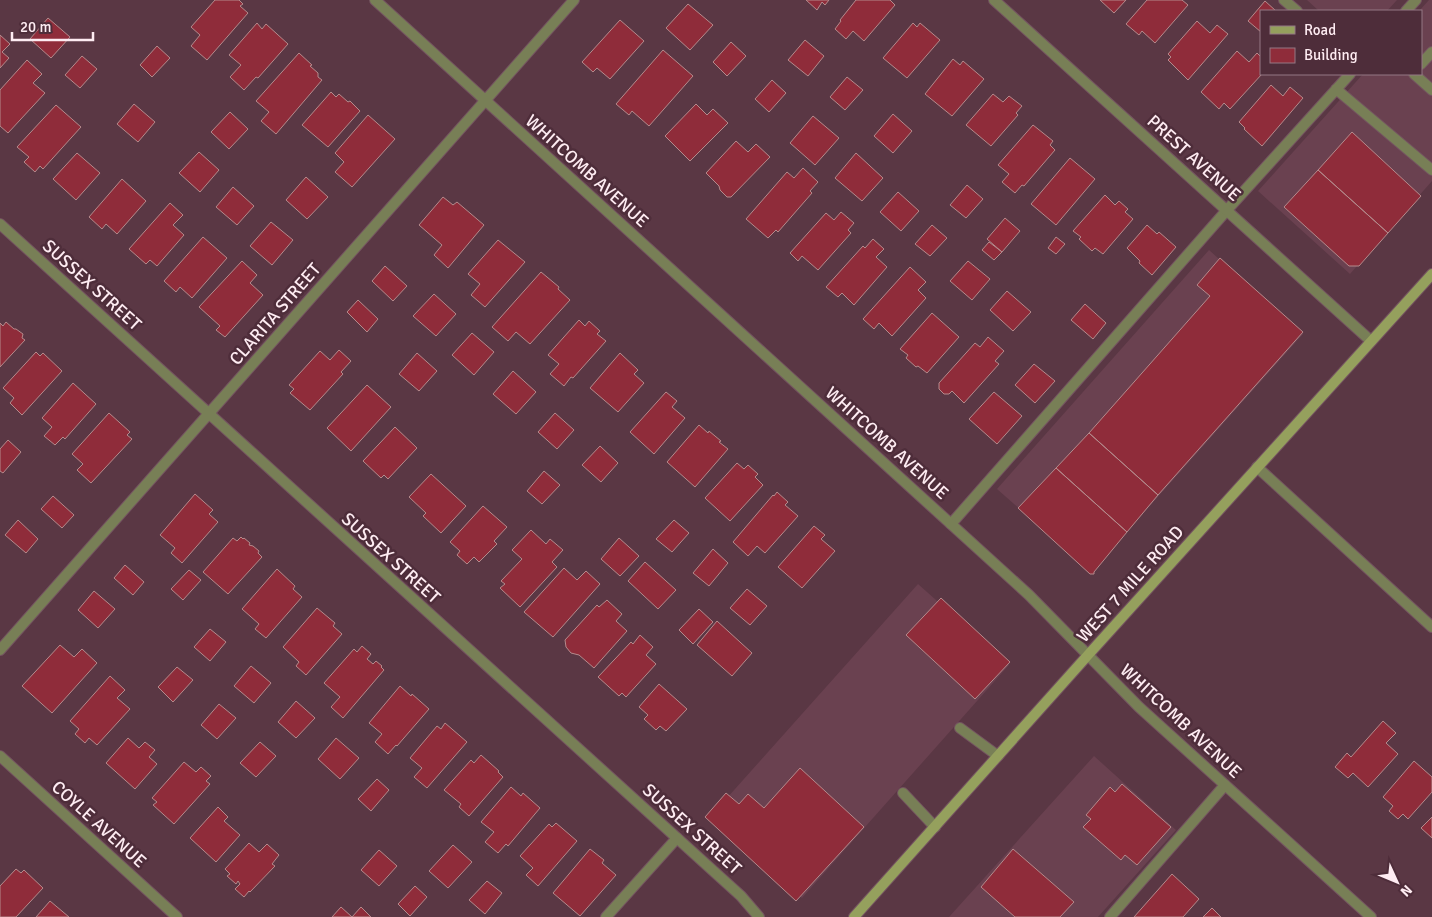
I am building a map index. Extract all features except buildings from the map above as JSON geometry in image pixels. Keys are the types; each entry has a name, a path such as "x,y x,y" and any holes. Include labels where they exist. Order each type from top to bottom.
{"main road":[{"name":"WEST 7 MILE ROAD","path":"854,917 1432,274"}],"street":[{"name":"WHITCOMB AVENUE","path":"375,0 1030,595 1139,707 1370,917"},
{"name":"CLARITA STREET","path":"0,650 574,0"},
{"name":"PREST AVENUE","path":"994,0 1371,341"},
{"path":"1284,0 1296,10"},
{"path":"1407,10 1416,0"},
{"path":"1422,63 1432,52"},
{"path":"951,524 1227,210 1349,75"},
{"path":"1415,75 1432,90"},
{"path":"1336,89 1432,170"},
{"name":"SUSSEX STREET","path":"0,224 741,896 759,917"},
{"path":"1257,467 1432,627"},
{"path":"960,728 998,756"},
{"name":"COYLE AVENUE","path":"0,756 177,917"},
{"path":"1110,917 1225,785"},
{"path":"903,793 935,827"},
{"path":"606,917 677,838"}],"shaded area":[{"path":"1307,0 1397,0 1388,10 1318,10"},
{"path":"1429,0 1432,0 1432,181 1350,274 1258,191 1362,75 1422,75 1422,10 1420,10"},
{"path":"1209,250 1303,334 1091,572 997,489"},
{"path":"918,584 1009,665 802,898 710,817"},
{"path":"1094,756 1176,830 1098,917 949,917"}]}
